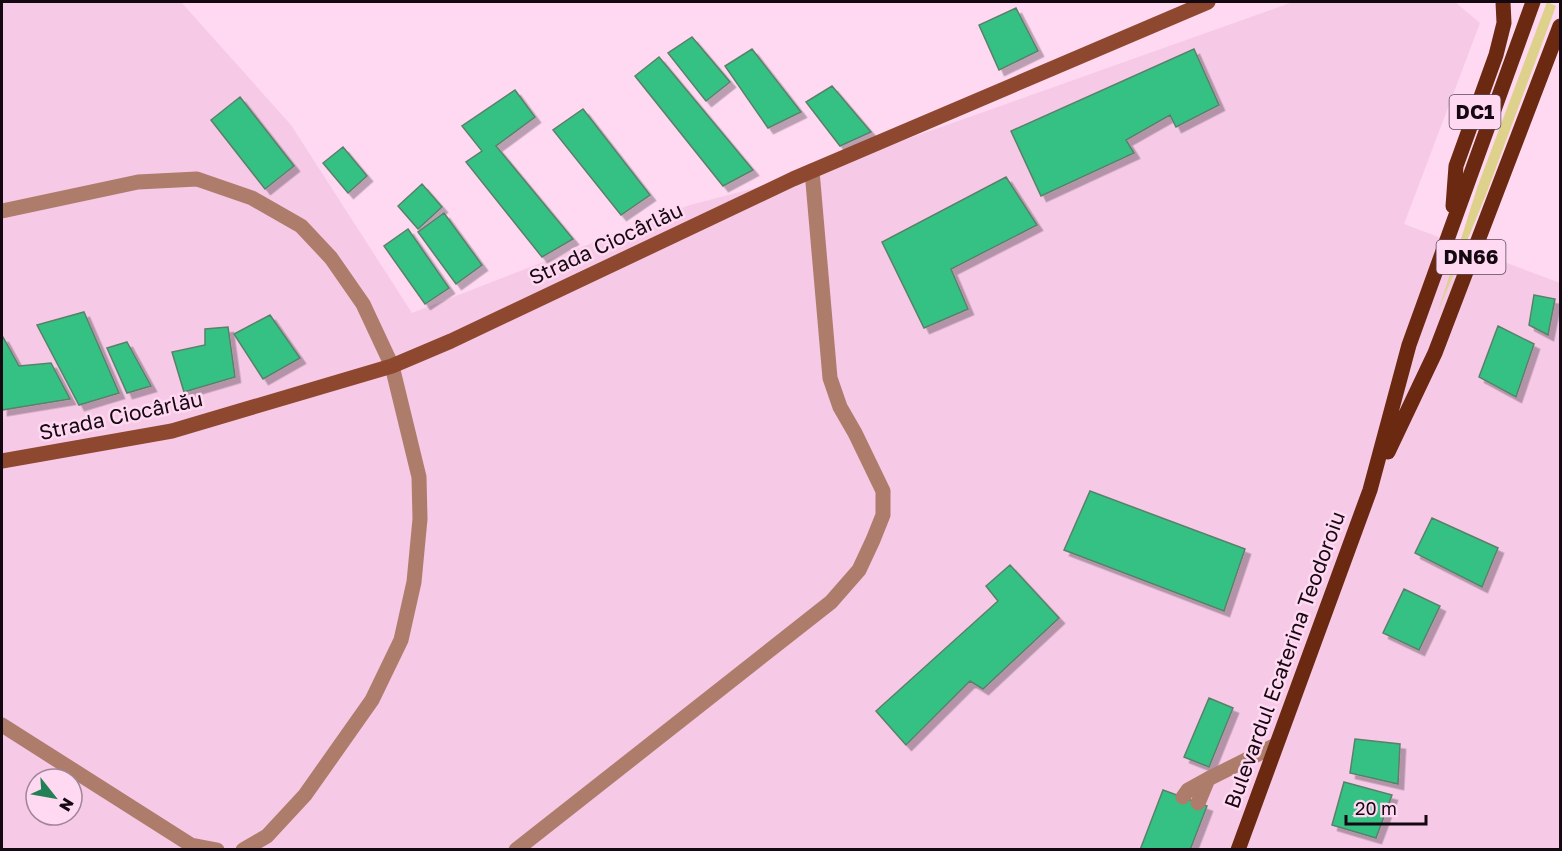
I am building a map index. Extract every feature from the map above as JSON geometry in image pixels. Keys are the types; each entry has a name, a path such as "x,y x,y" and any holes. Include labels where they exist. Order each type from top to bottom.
{"main road":[{"name":"Strada Ciocârlău","path":"2,461 172,431 392,366 451,341 812,171 1208,2"},
{"name":"DC1","path":"1452,224 1456,166 1496,55 1504,23 1503,2"},
{"name":"Bulevardul Ecaterina Teodoroiu","path":"1238,849 1372,484 1409,345 1533,2"},
{"name":"Bulevardul Ecaterina Teodoroiu","path":"1372,484 1435,353 1560,26"}],"lane":[{"path":"516,849 831,602 859,570 873,540 883,516 883,491 840,407 830,378 812,171"},
{"path":"2,211 138,182 197,179 252,198 301,226 331,258 363,304 392,366 419,477 420,519 414,582 401,640 372,700 305,795 267,836 243,849"},
{"path":"2,725 191,845 217,849"},
{"path":"1183,797 1188,790 1276,745"},
{"path":"1198,803 1208,779"}],"shaded area":[{"path":"2,2 181,2 291,125 412,313 690,205 809,174 1293,2 1455,2 1480,23 1404,224 1560,283 1560,849 2,850"},
{"path":"1547,2 1556,6 1487,192 1438,312 1477,188"}],"building":[{"path":"1016,8 1038,51 999,70 979,25"},
{"path":"692,37 730,82 706,101 668,53"},
{"path":"752,49 801,112 768,128 725,66"},
{"path":"1194,49 1219,105 1176,127 1170,115 1126,140 1134,153 1041,196 1011,131"},
{"path":"659,57 753,170 723,186 635,76"},
{"path":"832,86 871,132 840,146 806,102"},
{"path":"515,90 535,117 496,146 573,239 542,257 466,162 482,151 462,126"},
{"path":"240,97 294,166 265,189 211,120"},
{"path":"583,109 650,195 621,215 553,130"},
{"path":"343,147 367,176 348,193 323,163"},
{"path":"1006,177 1037,225 951,269 968,309 924,328 882,242"},
{"path":"422,184 442,207 418,229 398,206"},
{"path":"444,213 482,265 456,284 418,232"},
{"path":"408,229 449,288 425,304 384,246"},
{"path":"1534,295 1555,299 1548,335 1529,325"},
{"path":"84,312 119,393 79,405 37,325"},
{"path":"270,315 300,358 263,379 234,334"},
{"path":"1498,326 1534,344 1516,397 1479,377"},
{"path":"228,327 235,377 184,392 172,352 205,345 205,329"},
{"path":"3,337 19,366 51,363 70,399 2,410"},
{"path":"127,342 151,386 127,393 107,348"},
{"path":"1090,491 1245,549 1224,611 1064,550"},
{"path":"1432,518 1498,548 1482,587 1415,553"},
{"path":"1010,565 1059,618 983,689 970,681 906,745 876,711 998,601 986,586"},
{"path":"1404,589 1440,606 1419,650 1383,633"},
{"path":"1209,698 1233,708 1209,767 1184,757"},
{"path":"1355,739 1400,744 1398,784 1350,773"},
{"path":"1344,782 1392,795 1376,838 1332,825"},
{"path":"1163,790 1207,806 1190,850 1140,850"}]}
